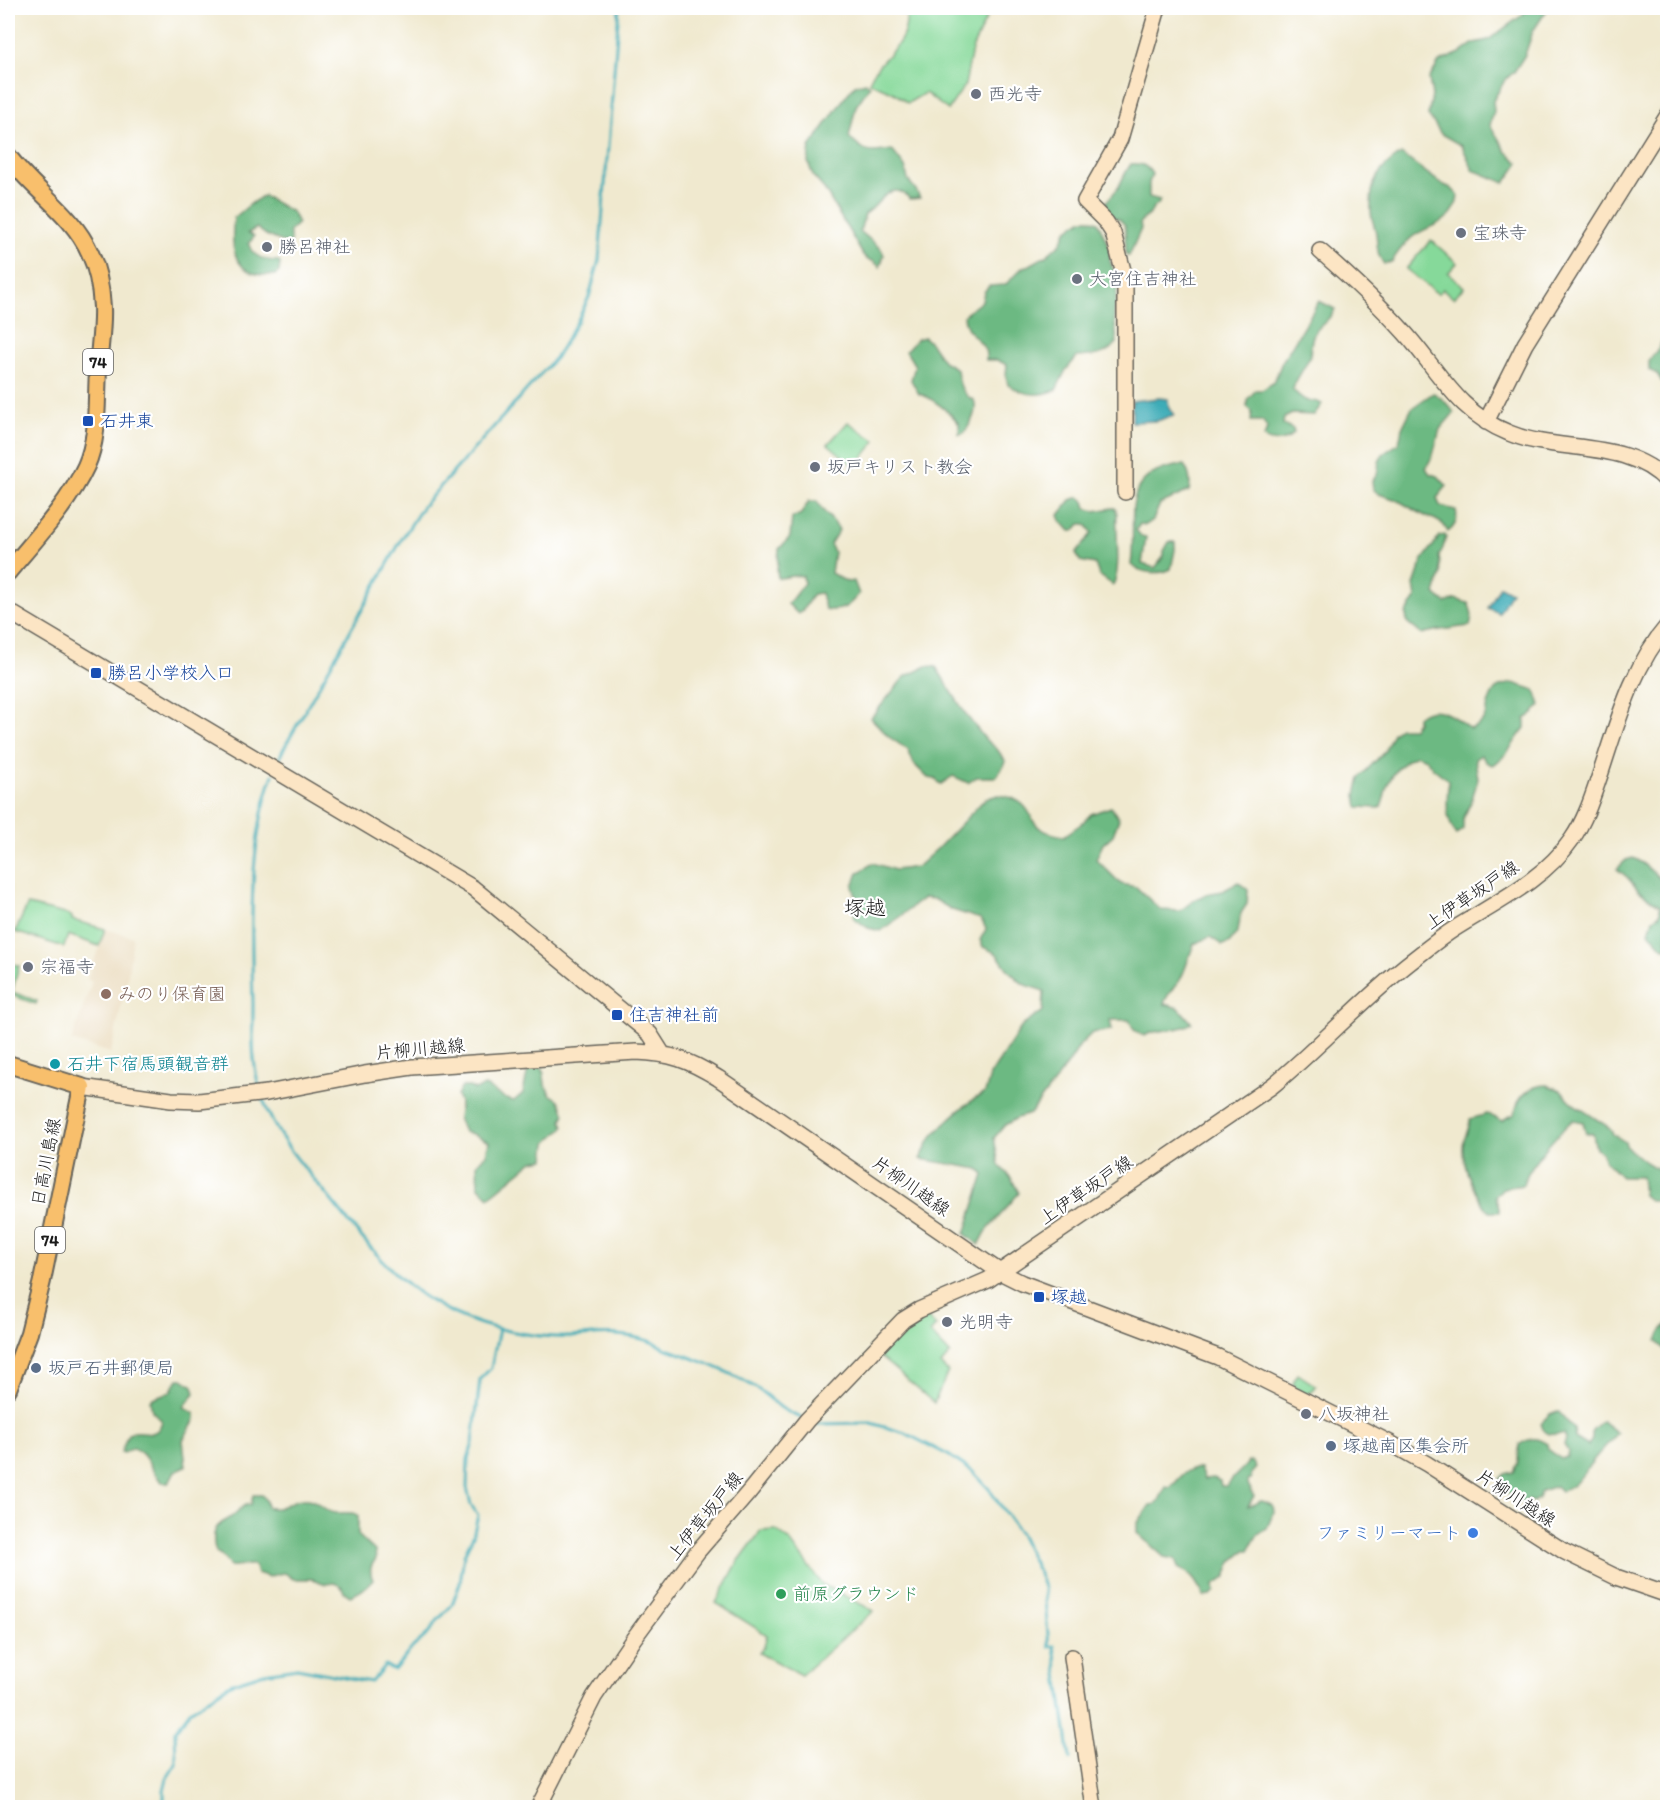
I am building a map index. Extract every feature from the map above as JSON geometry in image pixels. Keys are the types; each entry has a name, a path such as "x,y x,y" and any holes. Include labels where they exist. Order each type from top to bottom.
{"main road":[{"path":"1125,492 1125,278 1113,233 1106,222 1084,201 1120,139 1158,8"},
{"path":"1486,422 1526,344 1668,115"},
{"name":"74","path":"8,156 18,170 78,232 90,253 99,281 102,308 90,456 65,500 8,573"},
{"path":"1320,251 1373,297 1460,401 1486,422 1510,434 1539,442 1582,447 1634,460 1660,474 1668,482"},
{"path":"8,611 473,888 650,1034 663,1053"},
{"name":"上伊草坂戸線","path":"538,1808 590,1705 620,1658 698,1551 803,1424 903,1320 919,1310 988,1280 1272,1086 1305,1059 1389,978 1451,930 1546,868 1563,851 1580,826 1589,807 1641,661 1668,624"},
{"name":"片柳川越線","path":"81,1087 171,1100 218,1100 412,1067 636,1052 663,1053 699,1066 718,1078 1000,1272 1022,1283 1218,1357 1427,1464 1565,1552 1616,1577 1648,1590 1668,1595"},
{"path":"8,1064 81,1087"},
{"name":"日高川島線","path":"8,1389 29,1333 42,1281 81,1087"},
{"path":"1072,1657 1094,1808"}],"shaded area":[{"name":"みのり保育園","path":"106,929 133,937 128,974 111,1053 71,1041 92,982 87,979"}],"green space":[{"path":"906,8 991,8 972,49 965,85 948,110 925,93 908,103 894,93 869,82 874,71 894,49 904,33"},
{"path":"1529,8 1562,8 1547,10 1533,31 1525,55 1514,72 1505,80 1493,101 1494,111 1490,125 1506,151 1519,163 1505,183 1473,170 1462,146 1441,134 1428,115 1432,96 1429,79 1439,62 1460,53 1474,43 1488,40"},
{"path":"865,82 870,86 856,106 849,137 864,150 879,152 892,150 905,167 908,180 920,198 910,199 903,193 890,192 865,214 860,231 881,249 884,255 880,267 863,255 825,190 813,176 808,162 810,147 845,97 855,85"},
{"path":"1401,154 1458,195 1452,213 1446,219 1410,239 1392,262 1384,264 1378,253 1372,217 1372,192 1381,171"},
{"path":"1131,164 1148,168 1152,174 1149,183 1149,197 1160,200 1150,214 1140,222 1141,229 1129,256 1126,254 1125,225 1119,219 1112,217 1104,206"},
{"path":"264,196 292,212 298,223 290,231 291,242 287,244 266,235 257,228 248,233 254,236 249,244 256,255 280,263 279,272 275,275 259,275 248,270 237,259 234,252 234,218"},
{"path":"1083,219 1098,222 1110,249 1110,261 1118,281 1114,315 1117,343 1112,348 1094,356 1077,357 1066,370 1056,390 1037,394 1019,391 1008,385 1007,365 997,360 986,360 985,350 967,327 964,315 982,301 984,292 989,286 1005,285 1023,267 1046,256 1061,243 1066,231"},
{"path":"1431,240 1457,263 1448,273 1464,287 1453,298 1443,289 1438,294 1406,269"},
{"path":"1319,301 1335,309 1314,334 1309,358 1293,390 1306,400 1322,404 1314,415 1292,414 1284,418 1283,424 1293,429 1294,433 1283,440 1268,440 1264,438 1267,428 1263,421 1251,421 1252,411 1247,407 1247,400 1256,390 1262,390 1274,382 1282,362"},
{"path":"1667,329 1667,381 1662,382 1657,374 1649,370 1649,360 1659,348"},
{"path":"924,337 943,361 957,369 963,391 974,400 973,417 964,433 959,434 959,424 947,411 936,402 919,394 911,380 915,366 906,351 917,339"},
{"path":"1433,393 1454,413 1440,429 1433,455 1426,468 1430,474 1438,476 1447,486 1437,498 1440,506 1456,510 1457,517 1448,532 1443,524 1434,519 1397,500 1379,494 1373,489 1372,481 1377,475 1383,454 1399,443 1402,428 1412,408"},
{"path":"848,422 876,441 855,467 828,444"},
{"path":"1184,465 1190,477 1189,491 1160,504 1153,520 1146,525 1140,524 1136,530 1141,536 1146,537 1142,564 1155,568 1164,556 1169,542 1175,542 1171,569 1156,572 1135,568 1131,565 1133,513 1134,499 1139,487 1148,477 1162,470"},
{"path":"1079,497 1090,510 1115,508 1117,513 1118,560 1113,585 1099,575 1095,564 1080,561 1076,553 1092,533 1086,524 1080,524 1074,531 1070,531 1061,521 1059,515 1071,500"},
{"path":"809,501 817,501 839,530 830,544 834,552 831,573 847,582 854,581 859,594 848,605 836,610 825,609 821,593 813,594 798,614 788,604 804,583 803,576 778,578 779,549 790,537 792,518 801,514"},
{"path":"1445,535 1439,556 1441,574 1435,594 1446,603 1455,599 1468,603 1472,614 1471,623 1470,626 1421,634 1407,622 1406,614 1416,598 1414,585 1422,561 1440,536"},
{"path":"927,666 936,667 967,716 1006,762 996,777 977,777 968,783 953,776 941,784 935,779 928,778 914,764 908,750 889,737 871,718 906,676"},
{"path":"1513,683 1535,690 1540,705 1533,714 1525,719 1525,728 1503,757 1492,765 1486,762 1481,755 1475,759 1478,779 1463,819 1463,829 1457,835 1448,815 1448,780 1426,759 1416,755 1403,763 1393,775 1380,808 1358,807 1356,795 1360,777 1385,751 1393,733 1400,728 1413,728 1417,717 1431,710 1445,712 1470,729 1482,722 1491,695 1495,690"},
{"path":"998,795 1012,798 1020,803 1040,828 1064,836 1091,814 1111,807 1119,819 1113,835 1103,844 1096,859 1121,884 1136,887 1161,910 1180,911 1206,894 1223,891 1238,882 1248,890 1247,904 1241,913 1238,931 1229,943 1222,945 1210,937 1194,944 1180,980 1165,1000 1164,1004 1179,1008 1192,1023 1144,1036 1134,1030 1129,1020 1110,1020 1112,1030 1092,1033 1080,1045 1030,1114 1005,1125 994,1138 999,1165 1011,1178 1019,1193 986,1232 979,1245 965,1234 984,1175 979,1169 920,1159 930,1140 943,1125 963,1107 985,1093 990,1075 1022,1026 1043,1011 1044,991 1023,984 1009,971 996,953 983,947 980,940 986,929 981,919 952,910 934,899 924,898 881,931 868,928 854,918 856,897 853,886 858,873 873,863 895,870 917,867 985,799"},
{"path":"1633,858 1645,865 1664,882 1667,879 1667,948 1664,948 1649,932 1653,919 1660,914 1660,906 1639,891 1617,869 1626,860"},
{"path":"28,905 69,915 72,920 105,929 99,946 68,935 64,947 15,932"},
{"path":"8,962 19,966 12,992 37,1001 36,1004 8,994"},
{"path":"534,1066 543,1068 545,1084 550,1094 559,1100 565,1114 562,1120 564,1127 547,1143 545,1159 533,1161 489,1197 478,1186 477,1164 486,1154 489,1142 464,1132 458,1118 460,1102 457,1096 462,1087 475,1090 485,1086 506,1099 514,1101 523,1093 528,1069"},
{"path":"1547,1085 1560,1090 1575,1105 1610,1128 1613,1134 1625,1142 1627,1147 1641,1159 1667,1175 1667,1200 1649,1200 1643,1195 1641,1177 1621,1177 1605,1161 1602,1153 1596,1149 1593,1134 1586,1133 1583,1122 1573,1120 1537,1160 1523,1185 1503,1188 1495,1196 1499,1212 1489,1212 1475,1191 1463,1155 1463,1143 1470,1119 1487,1114 1503,1121 1515,1114 1518,1102 1525,1093 1535,1087"},
{"path":"924,1314 936,1326 930,1333 950,1354 941,1365 948,1372 934,1403 879,1356 879,1353 905,1326"},
{"path":"1667,1324 1668,1352 1657,1341"},
{"path":"1298,1374 1316,1386 1312,1392 1305,1394 1295,1388 1293,1382"},
{"path":"178,1379 183,1379 193,1386 195,1393 184,1407 195,1414 195,1419 183,1440 186,1466 175,1471 169,1482 162,1482 143,1454 133,1448 124,1453 121,1452 128,1434 153,1433 159,1428 162,1421 152,1411 150,1400 170,1392"},
{"path":"1558,1411 1574,1429 1575,1438 1588,1446 1592,1439 1592,1430 1602,1421 1618,1433 1579,1480 1567,1489 1561,1491 1556,1486 1541,1491 1533,1502 1529,1500 1521,1502 1505,1492 1499,1480 1505,1474 1514,1472 1518,1462 1519,1445 1526,1440 1540,1440 1561,1459 1567,1457 1564,1434 1546,1432 1541,1423 1550,1414"},
{"path":"1252,1461 1256,1468 1251,1474 1251,1480 1247,1482 1254,1496 1248,1506 1264,1502 1273,1506 1274,1512 1267,1528 1258,1534 1249,1550 1245,1550 1233,1561 1226,1576 1214,1585 1215,1592 1211,1596 1203,1597 1195,1581 1188,1573 1178,1568 1175,1559 1164,1557 1137,1533 1137,1524 1150,1505 1157,1504 1166,1487 1170,1488 1183,1474 1200,1469 1204,1479 1214,1478 1220,1481 1221,1486 1227,1486 1248,1462"},
{"path":"253,1495 262,1495 267,1507 272,1508 307,1499 331,1512 358,1515 358,1535 375,1551 376,1559 371,1569 373,1580 363,1590 350,1596 341,1586 334,1583 326,1584 312,1579 293,1579 285,1573 269,1577 257,1573 254,1565 230,1566 216,1552 214,1534 219,1525 242,1507 251,1504"},
{"name":"前原グラウンド","path":"776,1530 789,1540 822,1584 874,1611 801,1675 759,1653 764,1647 767,1635 716,1603 738,1562 761,1531"}],"water":[{"path":"1168,399 1169,408 1174,415 1157,421 1132,422 1132,401"},
{"path":"1500,586 1511,592 1499,613 1488,608"}],"waterway":[{"path":"276,766 403,537 423,506 556,357 589,297 599,260 619,8"},
{"path":"260,1089 253,1046 253,888 259,829 273,775"},
{"path":"263,1099 288,1147 381,1260 424,1296 448,1311 476,1323 531,1335 546,1337 618,1335 649,1341 743,1380 760,1390 781,1408 802,1418"},
{"path":"164,1808 167,1778 176,1764 175,1731 190,1711 230,1684 264,1673 297,1668 371,1682 385,1665 394,1670 452,1605 460,1583 464,1555 473,1536 478,1515 471,1505 467,1487 468,1459 473,1443 480,1379 491,1368 499,1329"},
{"path":"810,1423 871,1423 905,1433 948,1455 972,1471 989,1489 1020,1534 1044,1587 1049,1647 1054,1646 1070,1759"}],"place":[{"name":"西光寺","path":"976,94"},
{"name":"宝珠寺","path":"1461,233"},
{"name":"勝呂神社","path":"267,247"},
{"name":"大宮住吉神社","path":"1077,279"},
{"name":"石井東","path":"88,421"},
{"name":"坂戸キリスト教会","path":"815,467"},
{"name":"勝呂小学校入口","path":"96,673"},
{"name":"宗福寺","path":"28,967"},
{"name":"みのり保育園","path":"106,994"},
{"name":"住吉神社前","path":"617,1015"},
{"name":"石井下宿馬頭観音群","path":"55,1064"},
{"name":"塚越","path":"1039,1297"},
{"name":"光明寺","path":"947,1322"},
{"name":"坂戸石井郵便局","path":"36,1368"},
{"name":"八坂神社","path":"1306,1414"},
{"name":"塚越南区集会所","path":"1331,1446"},
{"name":"ファミリーマート","path":"1473,1533"},
{"name":"前原グラウンド","path":"781,1594"}],"district":[{"name":"塚越","path":"865,908"}]}
